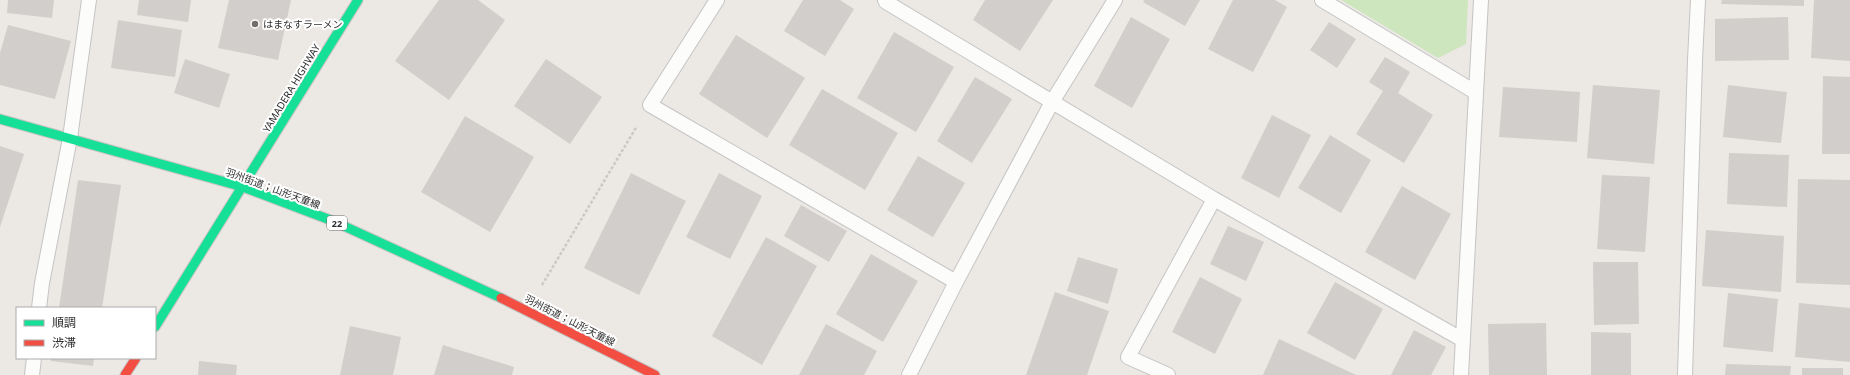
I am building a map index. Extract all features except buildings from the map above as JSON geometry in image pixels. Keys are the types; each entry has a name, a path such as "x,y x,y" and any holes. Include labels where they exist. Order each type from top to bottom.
{"main road":[{"name":"YAMADERA HIGHWAY","path":"156,325 358,0"},
{"name":"羽州街道；山形天童線","path":"0,119 243,187 333,221 528,310 655,375"},
{"path":"125,375 135,359"}],"lane":[{"path":"39,307 42,283 70,138 89,0"},
{"path":"717,0 650,104 956,282"},
{"path":"885,0 1214,199 1464,340"},
{"path":"909,375 956,282 1052,102 1115,0"},
{"path":"1322,0 1475,92"},
{"path":"1461,375 1481,0"},
{"path":"1685,375 1698,0"},
{"path":"1168,375 1128,357 1214,199"},
{"path":"32,375 34,359"}],"path":[{"path":"528,310 650,104"}],"green space":[{"path":"1341,0 1468,0 1466,44 1438,58"}],"traffic: fast":[{"path":"156,325 358,0"},
{"path":"0,119 243,187 333,221 501,298"}],"traffic: jam":[{"path":"501,298 655,375"},
{"path":"125,375 135,359"}],"place":[{"name":"はまなすラーメン","path":"255,24"}]}
